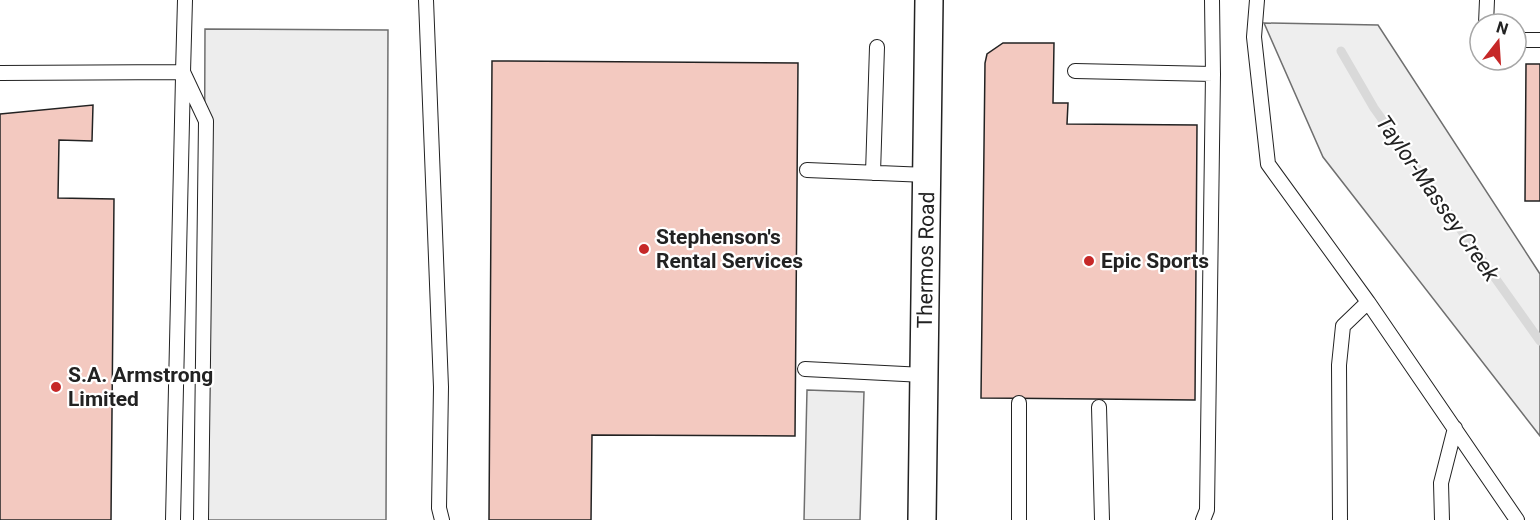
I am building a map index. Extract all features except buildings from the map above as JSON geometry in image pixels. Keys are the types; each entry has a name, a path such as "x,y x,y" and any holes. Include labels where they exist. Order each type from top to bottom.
{"street":[{"name":"Thermos Road","path":"922,520 929,0"}],"lane":[{"path":"173,520 185,0"},
{"path":"426,0 440,328 440,508 442,520"},
{"path":"1203,520 1207,510 1212,0"},
{"path":"1257,0 1254,37 1268,164 1368,302 1517,520"},
{"path":"873,173 877,47"},
{"path":"1075,71 1213,74"},
{"path":"0,73 183,72"},
{"path":"183,72 206,121 201,520"},
{"path":"807,170 927,175"},
{"path":"1340,520 1339,365 1343,326 1368,302"},
{"path":"805,369 924,375"},
{"path":"1019,403 1019,520"},
{"path":"1100,407 1102,520"},
{"path":"1442,520 1441,483 1455,428"}],"shaded area":[{"path":"1264,23 1378,25 1540,274 1540,436 1323,157"},
{"path":"205,29 388,30 386,520 203,520"},
{"path":"807,390 864,392 860,520 804,520"}],"waterway":[{"name":"Taylor-Massey Creek","path":"1341,51 1374,108 1540,341"}],"place":[{"name":"Stephenson's Rental Services","path":"644,249"},
{"name":"Epic Sports","path":"1089,261"},
{"name":"S.A. Armstrong Limited","path":"56,387"}]}
